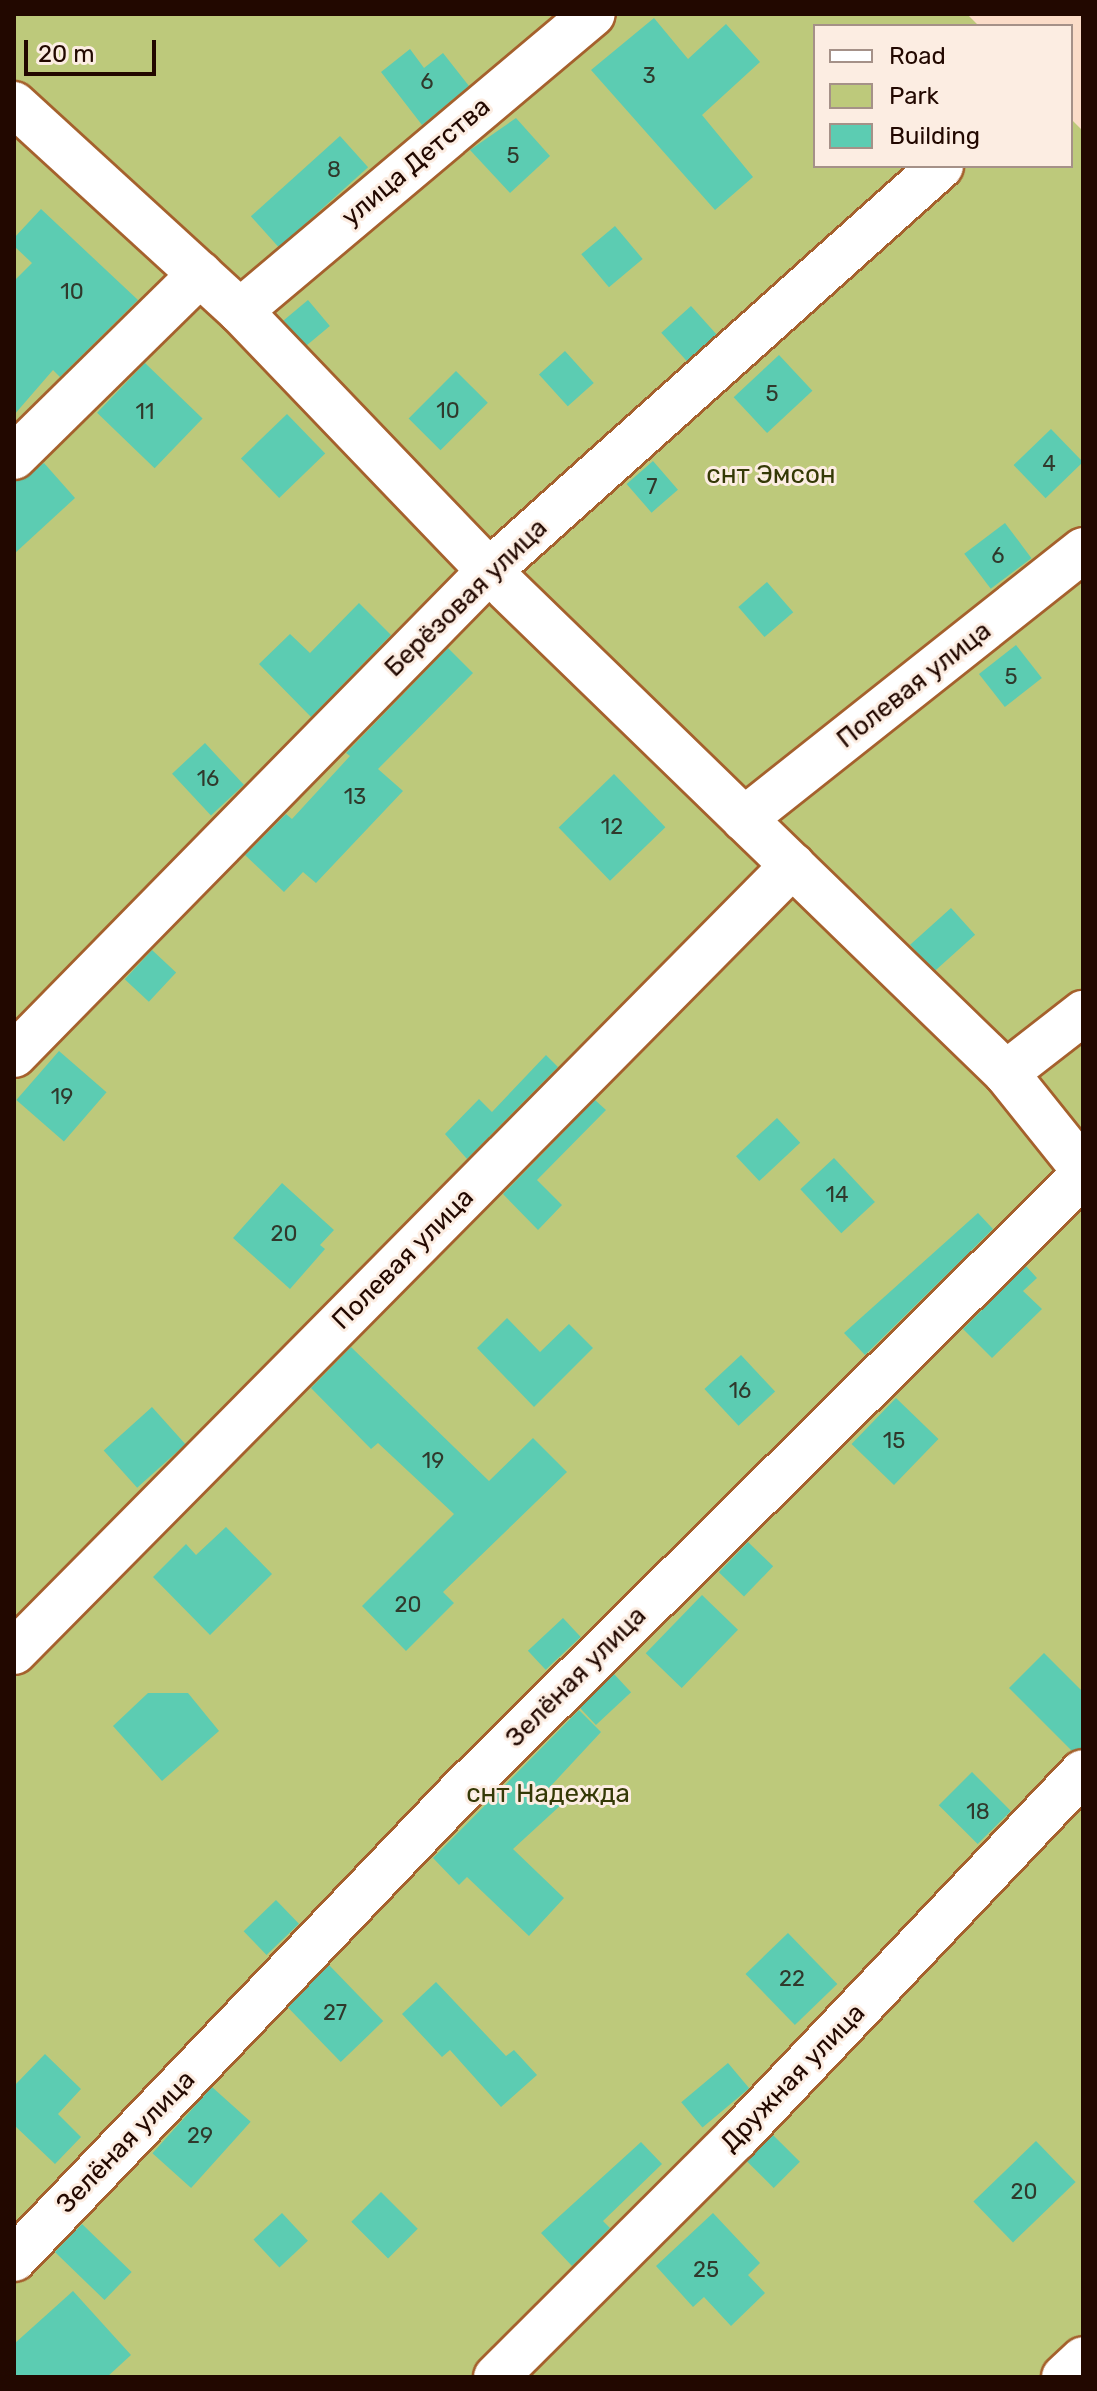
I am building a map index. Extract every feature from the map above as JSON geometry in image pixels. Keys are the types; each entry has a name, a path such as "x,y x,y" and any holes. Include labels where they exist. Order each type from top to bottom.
{"street":[{"name":"улица Детства","path":"240,311 593,14"},
{"path":"14,104 240,311 489,571 1006,1073 1083,1172"},
{"name":"Берёзовая улица","path":"14,1055 489,571 939,168"},
{"path":"14,457 200,274"},
{"name":"Полевая улица","path":"744,819 1083,550"},
{"name":"Полевая улица","path":"14,1652 793,865"},
{"path":"1006,1073 1083,1013"},
{"name":"Зелёная улица","path":"14,2259 460,1792 1083,1172"},
{"name":"Дружная улица","path":"496,2377 736,2138 1083,1772"},
{"path":"1064,2377 1083,2359"}],"green space":[{"name":"снт Надежда","path":"14,14 967,14 977,24 813,24 813,168 1073,168 1073,121 1083,131 1083,2377 14,2377"}],"building":[{"path":"654,18 688,59 726,24 760,62 702,115 753,177 715,210 591,70"},
{"path":"410,49 424,68 443,53 469,86 422,125 381,72"},
{"path":"516,118 550,156 510,193 470,150"},
{"path":"340,136 368,167 279,248 251,216"},
{"path":"41,209 138,300 60,377 53,370 14,415 14,281 32,263 14,246 14,238"},
{"path":"615,226 643,259 609,287 581,254"},
{"path":"308,300 330,326 305,347 283,321"},
{"path":"691,306 716,334 687,361 661,333"},
{"path":"565,351 594,383 568,406 539,374"},
{"path":"779,355 812,391 767,433 734,397"},
{"path":"145,363 203,419 155,468 97,413"},
{"path":"456,371 488,403 440,450 409,418"},
{"path":"287,414 325,454 279,498 241,458"},
{"path":"1051,429 1083,462 1046,498 1014,465"},
{"path":"653,461 678,490 652,513 627,484"},
{"path":"44,463 75,498 14,554 14,481"},
{"path":"1005,523 1031,558 991,589 964,554"},
{"path":"767,582 793,612 765,637 738,607"},
{"path":"359,603 391,635 311,717 259,664 290,634 310,653"},
{"path":"1016,645 1042,678 1005,707 979,674"},
{"path":"448,648 473,673 378,769 403,791 316,883 303,872 284,892 245,855 286,814 292,819 350,756 346,753"},
{"path":"205,743 244,785 211,815 172,774"},
{"path":"614,774 665,827 610,881 559,827"},
{"path":"951,908 975,935 934,972 910,945"},
{"path":"152,950 176,973 149,1002 125,979"},
{"path":"59,1051 107,1092 64,1141 16,1100"},
{"path":"546,1055 558,1067 467,1159 445,1134 479,1099 492,1112"},
{"path":"595,1100 606,1110 537,1180 562,1205 538,1230 503,1194"},
{"path":"777,1118 800,1143 759,1181 736,1156"},
{"path":"834,1158 875,1202 841,1233 800,1189"},
{"path":"282,1183 334,1230 320,1245 325,1249 290,1289 233,1238"},
{"path":"978,1213 993,1229 865,1355 844,1333"},
{"path":"1026,1266 1037,1278 1023,1291 1042,1309 992,1358 963,1329"},
{"path":"507,1318 540,1352 569,1324 593,1348 534,1407 477,1348"},
{"path":"351,1347 489,1481 533,1438 567,1472 443,1592 454,1603 406,1651 362,1606 454,1514 378,1443 371,1449 311,1388"},
{"path":"741,1355 775,1392 739,1426 704,1389"},
{"path":"896,1398 938,1439 894,1485 852,1444"},
{"path":"152,1407 185,1444 137,1488 104,1450"},
{"path":"226,1527 272,1574 210,1635 153,1577 186,1544 196,1555"},
{"path":"748,1542 773,1566 744,1597 719,1572"},
{"path":"702,1595 738,1630 682,1688 646,1653"},
{"path":"563,1618 581,1637 546,1670 528,1651"},
{"path":"1044,1653 1083,1692 1083,1748 1072,1751 1009,1688"},
{"path":"614,1674 631,1692 596,1725 579,1707"},
{"path":"148,1693 188,1693 219,1731 162,1781 113,1726"},
{"path":"579,1710 601,1732 548,1789 562,1804 513,1849 564,1898 529,1936 467,1877 459,1885 433,1858"},
{"path":"972,1772 1011,1811 978,1844 939,1805"},
{"path":"276,1900 299,1924 267,1955 244,1931"},
{"path":"788,1933 837,1984 795,2025 746,1974"},
{"path":"329,1965 383,2021 341,2062 287,2006"},
{"path":"436,1982 506,2056 514,2050 537,2075 501,2107 450,2050 442,2057 402,2014"},
{"path":"45,2054 81,2089 58,2114 81,2137 55,2164 14,2125 14,2086"},
{"path":"728,2063 749,2088 702,2127 681,2102"},
{"path":"212,2087 251,2122 191,2188 152,2153"},
{"path":"773,2135 800,2162 774,2188 747,2161"},
{"path":"1036,2141 1076,2182 1013,2242 973,2201"},
{"path":"641,2142 662,2164 603,2221 610,2228 572,2266 541,2233"},
{"path":"381,2192 418,2229 388,2258 351,2222"},
{"path":"282,2213 308,2241 279,2267 253,2240"},
{"path":"713,2213 760,2263 748,2275 765,2293 731,2326 704,2297 693,2307 656,2266"},
{"path":"82,2224 132,2272 105,2300 55,2252"},
{"path":"73,2291 131,2355 107,2377 14,2377 14,2344"}],"park label":[{"name":"снт Эмсон","path":"771,475"}]}
